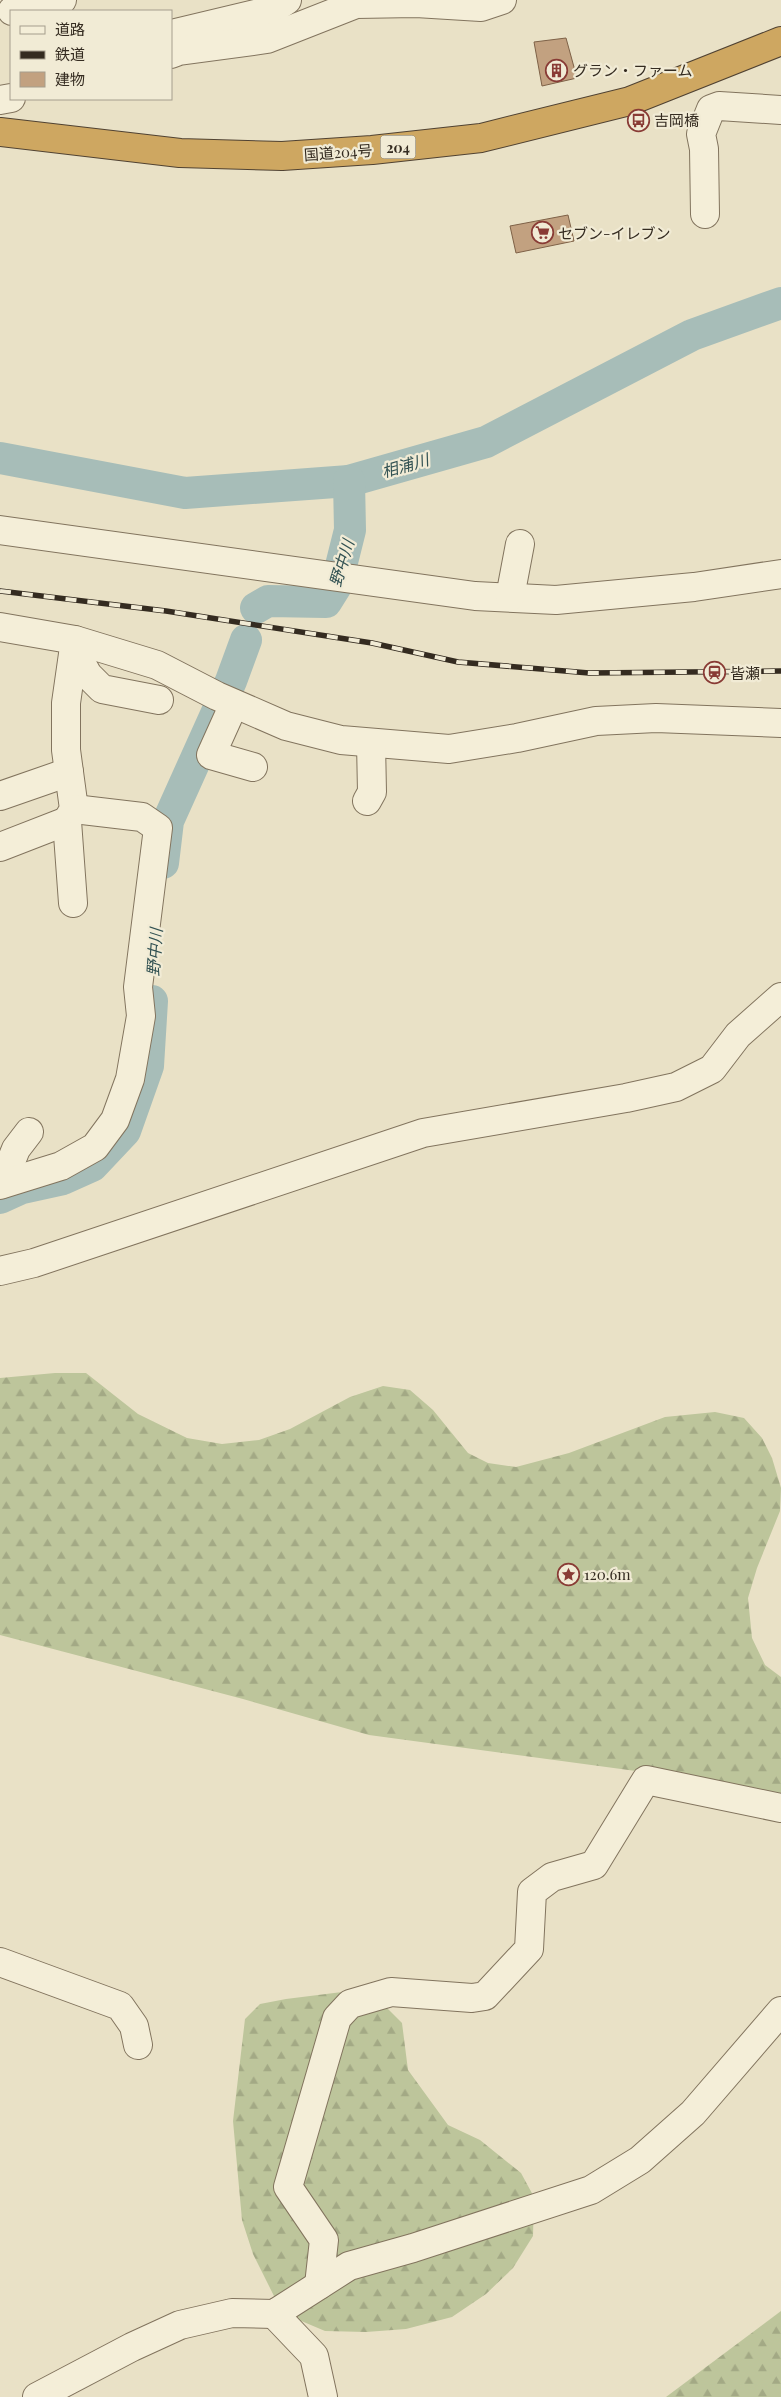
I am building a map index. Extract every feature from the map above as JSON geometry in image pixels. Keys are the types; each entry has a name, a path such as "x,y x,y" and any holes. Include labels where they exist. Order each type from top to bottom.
{"highway":[{"name":"国道204号","path":"0,132 180,154 282,156 372,150 481,138 630,101 781,41"}],"street":[{"path":"16,10 62,0"},
{"path":"172,34 272,10 287,0"},
{"path":"172,54 267,38 356,4 416,3 480,7 502,0"},
{"path":"705,214 704,149 701,134 711,109 719,106 781,110"},
{"path":"0,530 475,596 510,598 556,600 628,594 694,587 781,574"},
{"path":"510,598 520,544"},
{"path":"0,627 157,665 234,704 286,726 340,740 450,749 518,738 596,721 656,718 781,723"},
{"path":"74,645 88,675 102,689 159,700"},
{"path":"74,645 66,703 66,750 69,772 74,903"},
{"path":"234,704 211,755 253,767"},
{"path":"367,801 372,792 371,743"},
{"path":"0,796 69,772"},
{"path":"1,1185 61,1166 95,1147 115,1120 130,1079 141,1016 138,986 158,828 142,817 71,815 7,851"},
{"path":"0,1271 43,1260 423,1133 626,1098 676,1087 712,1069 738,1035 781,997"},
{"path":"1,1185 16,1148 29,1132"},
{"path":"319,2285 324,2240 288,2187 337,2018 350,2004 392,1992 472,1998 485,1996 529,1949 532,1892 552,1877 594,1865 646,1780 781,1808"},
{"path":"0,1962 120,2006 134,2026 138,2045"},
{"path":"48,2394 180,2325 232,2312 274,2314 349,2266 413,2248 591,2190 640,2160 693,2114 781,2011"},
{"path":"274,2314 314,2356 323,2397"}],"green space":[{"path":"55,1373 86,1373 138,1414 187,1438 222,1444 259,1440 290,1429 350,1397 383,1386 410,1390 433,1410 468,1453 488,1463 516,1467 569,1453 665,1417 715,1412 744,1418 762,1438 772,1458 781,1488 780,1511 757,1568 748,1598 752,1638 765,1665 781,1677 781,1816 710,1781 369,1735 243,1699 0,1635 0,1378"},
{"path":"358,1990 377,1998 402,2023 408,2070 448,2125 480,2140 521,2173 534,2197 533,2236 513,2268 486,2294 452,2317 406,2329 366,2332 325,2331 299,2320 274,2296 253,2254 242,2220 233,2121 245,2019 260,2004"},
{"path":"781,2311 781,2397 666,2397"}],"building":[{"name":"グラン・ファーム","path":"566,38 577,78 542,86 534,42"},
{"name":"セブン-イレブン","path":"568,215 574,241 516,253 510,226"}],"waterway":[{"name":"相浦川","path":"0,458 185,493 349,481 486,442 692,335 781,303"},
{"name":"野中川","path":"256,608 268,601 326,602 336,586 350,530 349,481"},
{"name":"野中川","path":"163,863 168,821 231,681 246,640"},
{"name":"野中川","path":"0,1198 22,1188 63,1179 92,1166 125,1131 148,1066 152,1001"}],"railway":[{"path":"0,591 166,611 372,643 458,662 589,673 781,671"}],"place":[{"name":"グラン・ファーム","path":"557,70"},
{"name":"吉岡橋","path":"638,120"},
{"name":"セブン-イレブン","path":"542,233"},
{"name":"皆瀬","path":"714,673"},
{"name":"120.6m","path":"568,1574"}]}
